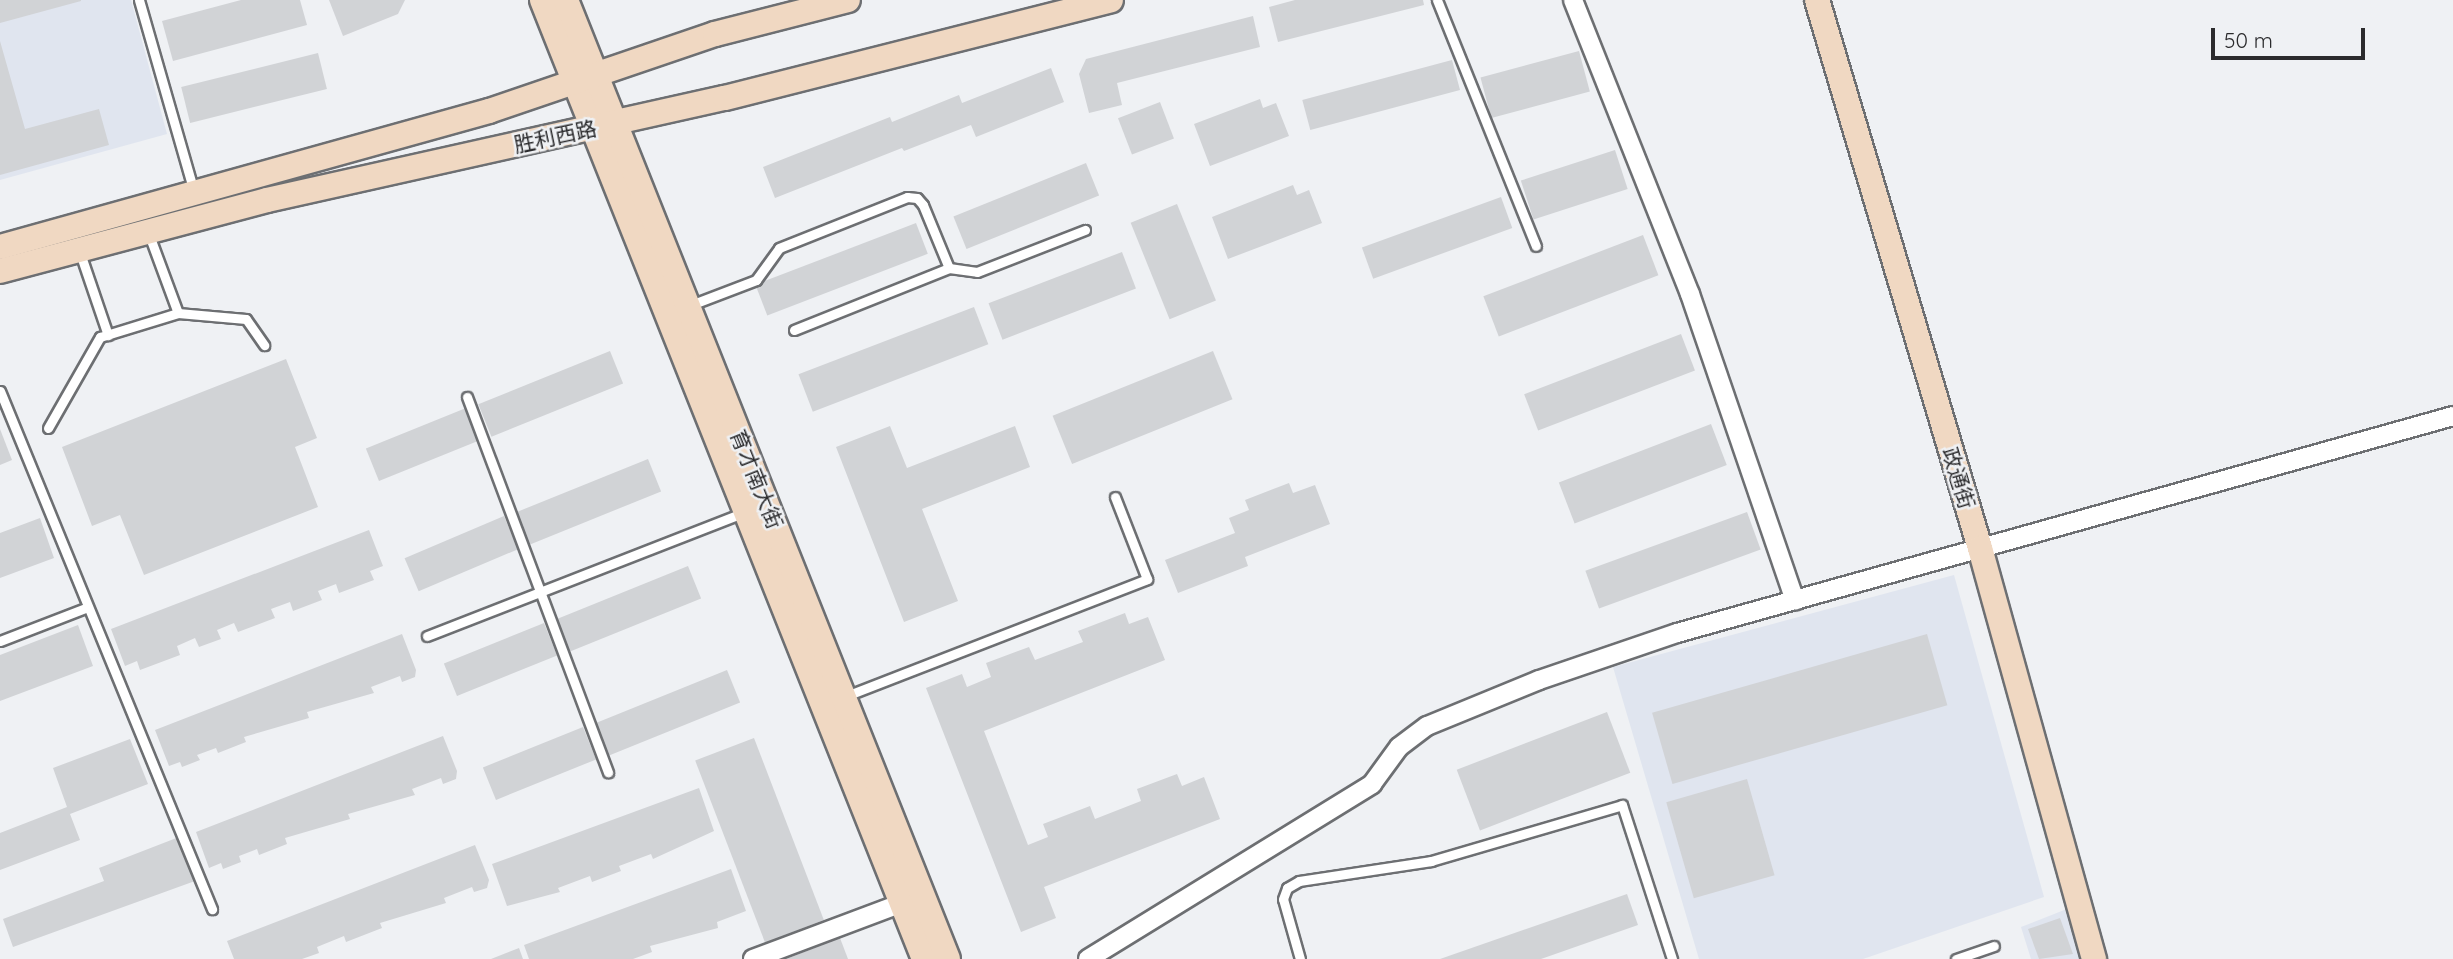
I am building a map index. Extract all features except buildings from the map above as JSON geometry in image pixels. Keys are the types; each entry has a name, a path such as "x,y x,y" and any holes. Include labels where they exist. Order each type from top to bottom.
{"main road":[{"name":"育才南大街","path":"542,0 585,78 604,125 746,512 924,959"},
{"name":"育才南大街","path":"566,0 585,78"},
{"name":"胜利西路","path":"0,247 195,194 585,78 715,34 848,0"},
{"name":"胜利西路","path":"0,271 267,200 604,125 1111,0"},
{"name":"政通街","path":"1817,0 1980,548 2094,959"},
{"name":"育才南大街","path":"604,125 688,306 948,959"}],"street":[{"path":"1573,0 1690,294 1795,600"},
{"path":"1088,959 1372,784 1399,747 1427,726 1552,675 1677,633 2453,416"},
{"path":"753,959 902,903"}],"lane":[{"path":"139,0 195,194"},
{"path":"1437,0 1535,246"},
{"path":"688,306 756,280 779,248 907,197 916,198 923,205 949,268"},
{"path":"794,330 949,268 977,272 1085,230"},
{"path":"148,232 178,313"},
{"path":"79,250 108,335"},
{"path":"48,428 100,337 178,313 246,319 264,345"},
{"path":"0,391 212,909"},
{"path":"467,397 608,772"},
{"path":"844,697 1147,579 1115,497"},
{"path":"427,636 746,512"},
{"path":"0,641 88,607"},
{"path":"1300,959 1283,900 1287,888 1299,881 1431,861 1622,805 1672,959"},
{"path":"1956,959 1994,946"}],"shaded area":[{"path":"0,0 131,0 167,134 0,180"},
{"path":"1954,575 2044,897 1863,959 1699,959 1613,667"},
{"path":"2087,901 2104,959 2031,959 2021,927"}]}
